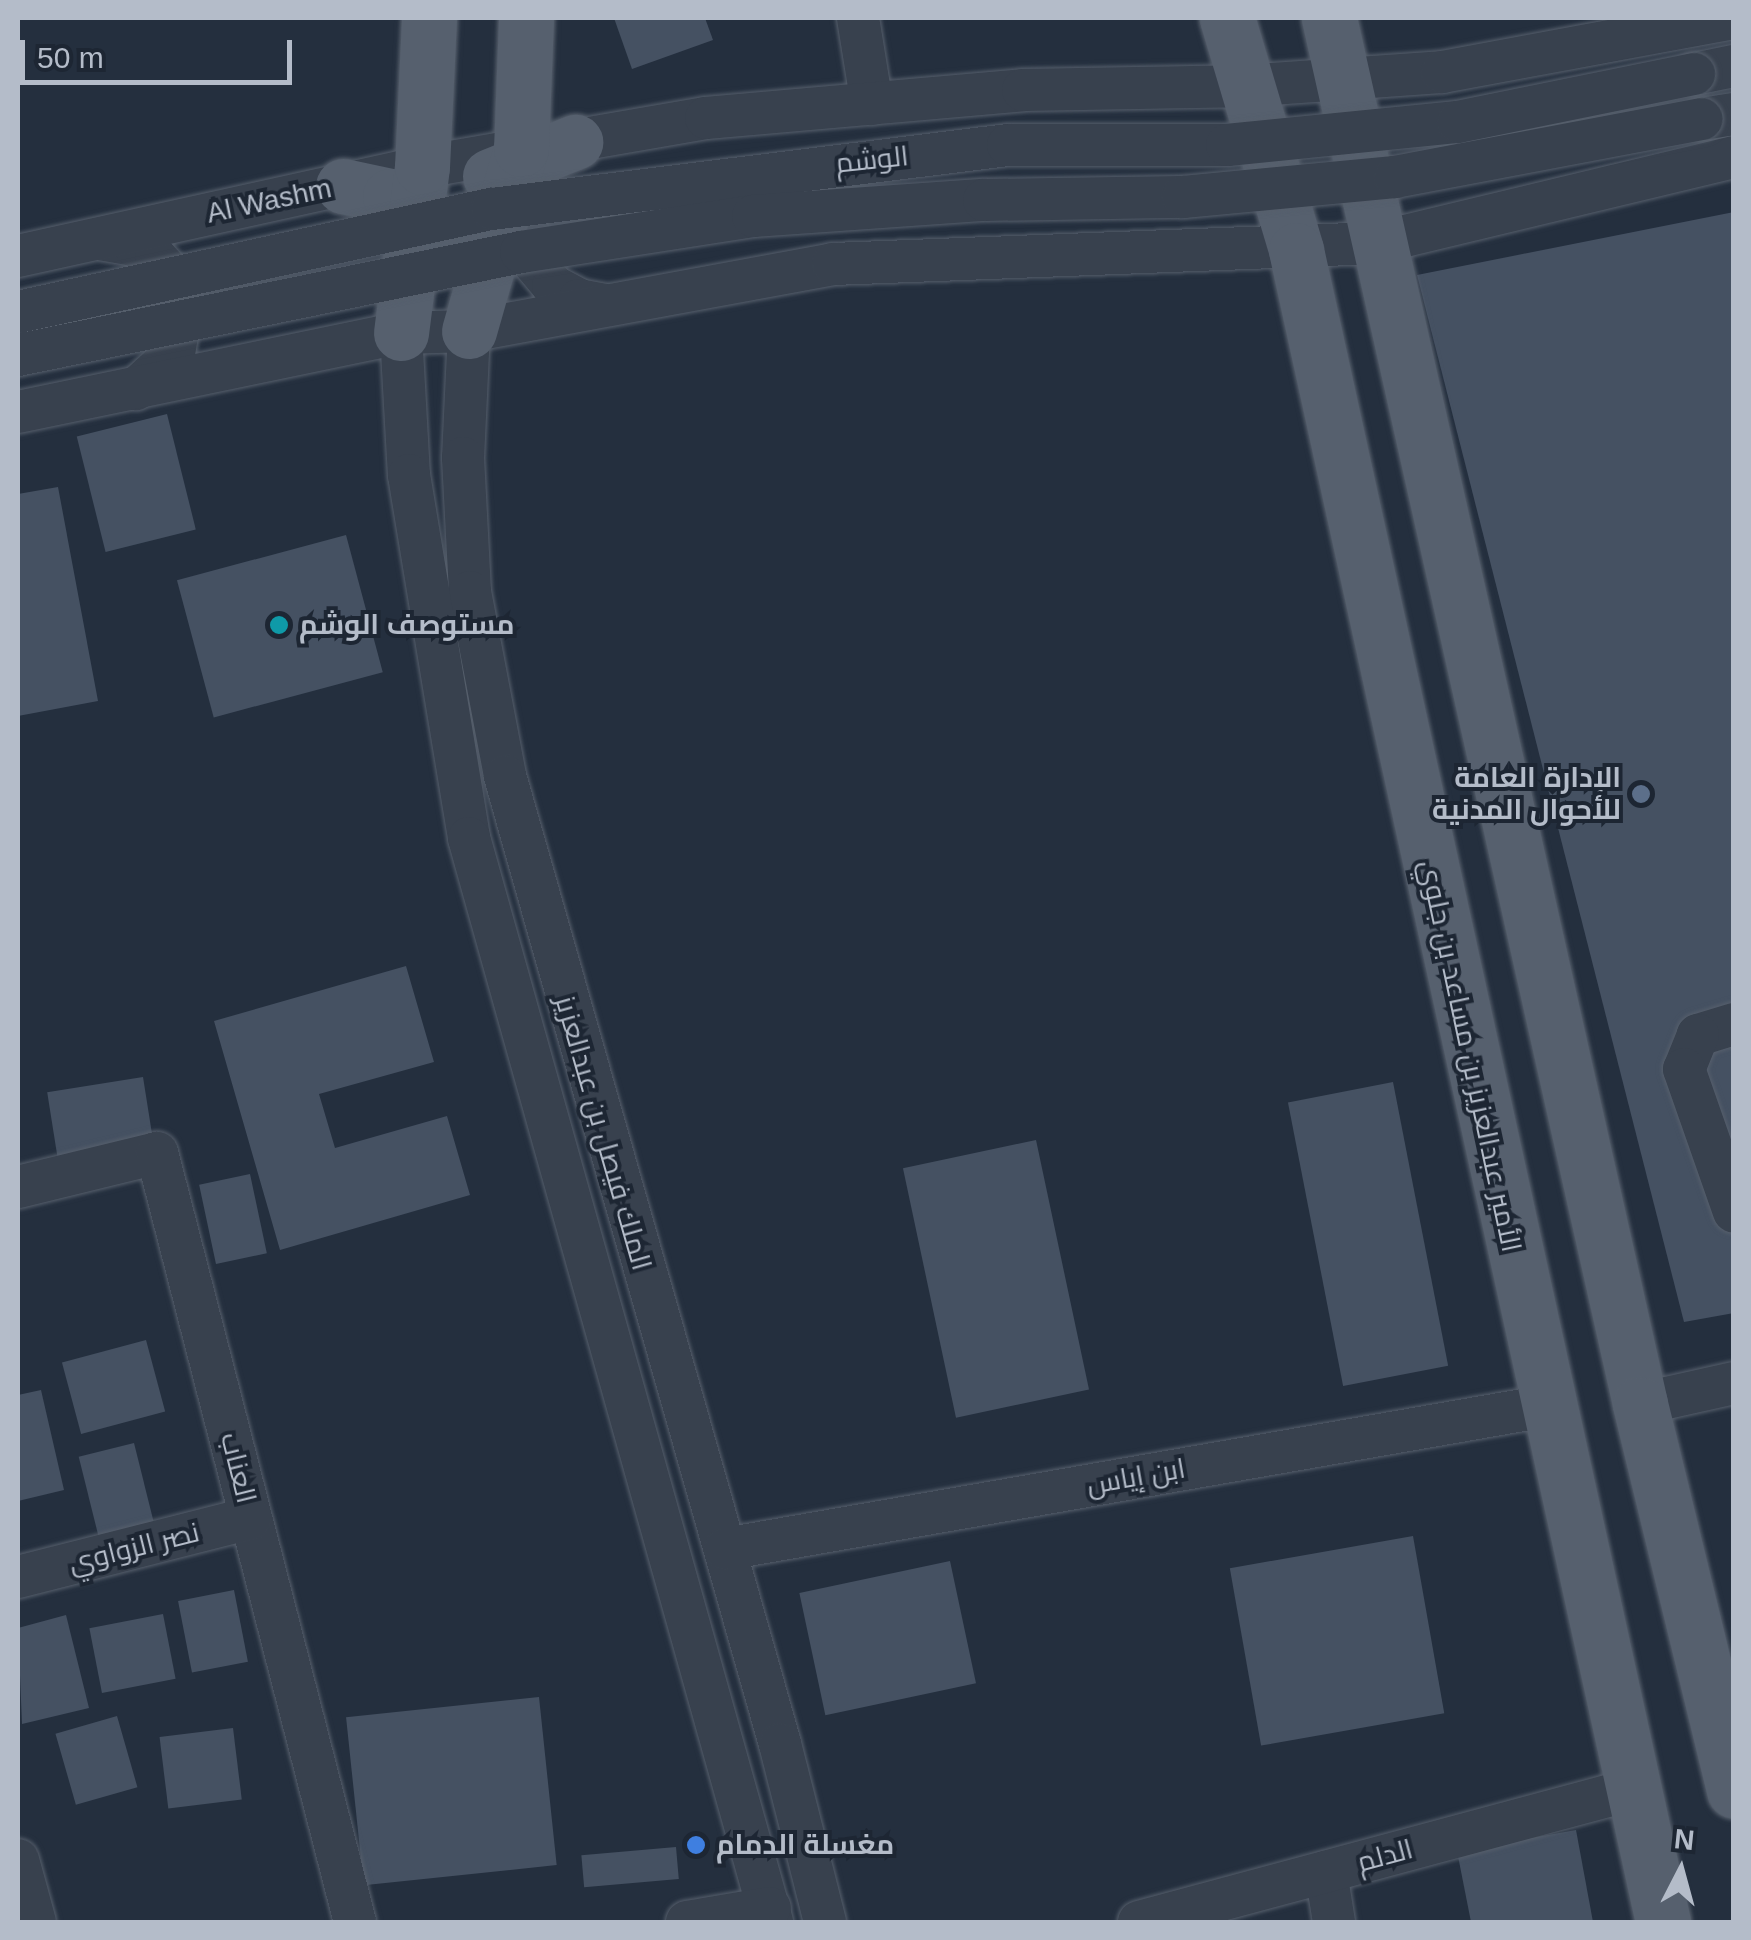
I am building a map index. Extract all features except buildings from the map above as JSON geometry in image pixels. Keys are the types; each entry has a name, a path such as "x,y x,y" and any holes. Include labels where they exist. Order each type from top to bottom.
{"main road":[{"path":"402,333 426,202 429,18"},
{"path":"469,331 519,155 526,18"},
{"name":"الأمير عبدالعزيز بن مساعد بن جلوي","path":"1228,18 1244,86 1296,250 1662,1922"},
{"path":"1329,18 1376,243 1640,1404 1734,1791"},
{"path":"342,186 426,202 472,191 519,155 575,142"},
{"path":"426,202 465,280 469,331"}],"street":[{"path":"858,18 872,104"},
{"name":"الوشم","path":"575,142 706,118 1023,90 1244,86 1442,72 1726,19"},
{"name":"الوشم","path":"18,312 492,209 1008,145 1227,144 1458,122 1714,70"},
{"name":"الوشم","path":"18,355 522,252 753,216 984,200 1183,197 1376,179 1718,116"},
{"path":"575,142 534,178 524,206 524,235 534,263 554,286 578,300 608,305"},
{"path":"18,412 111,396 402,333 469,331 833,264 1296,250 1376,243 1734,157"},
{"name":"Al Washm","path":"18,256 342,186"},
{"path":"82,241 134,244 174,277 182,303 182,329 166,364 136,389 111,396"},
{"name":"الملك فيصل بن عبدالعزيز","path":"469,331 463,458 470,592 504,776 725,1549 824,1922"},
{"name":"الملك فيصل بن عبدالعزيز","path":"402,333 409,475 469,838 771,1915"},
{"path":"1734,1024 1698,1035 1688,1048 1684,1068 1719,1133 1734,1212"},
{"name":"العناب","path":"18,1187 156,1153 354,1922"},
{"path":"1640,1404 1734,1383"},
{"name":"ابن إياس","path":"725,1549 1546,1406"},
{"name":"نصر الزواوي","path":"18,1577 251,1518"},
{"name":"الدلم","path":"1138,1922 1632,1789"},
{"path":"18,1860 35,1922"},
{"path":"1326,1872 1334,1922"},
{"path":"687,1922 771,1915"}],"place":[{"name":"مستوصف الوشم","path":"279,625"},
{"name":"الإدارة العامة للأحوال المدنية","path":"1641,794"},
{"name":"مغسلة الدمام","path":"696,1845"}]}
